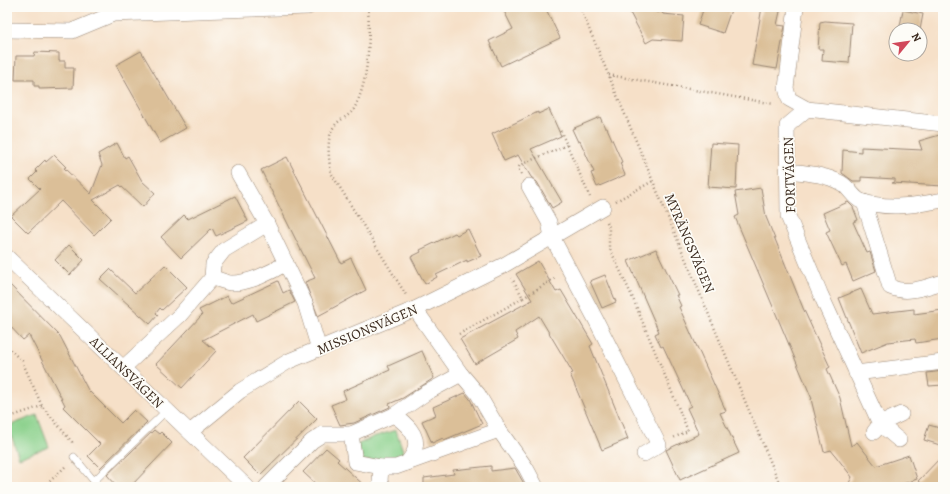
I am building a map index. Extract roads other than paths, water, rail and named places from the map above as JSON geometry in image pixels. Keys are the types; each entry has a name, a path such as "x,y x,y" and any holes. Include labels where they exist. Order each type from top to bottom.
{"street":[{"path":"7,30 72,31 113,14 308,7"},
{"path":"796,7 786,88 789,99 807,109 943,124"},
{"name":"FORTVÄGEN","path":"807,109 787,126 788,216 820,293 856,373 877,428"},
{"path":"788,171 817,174 842,183 859,201 864,202 889,205 921,204 943,200"},
{"path":"238,173 267,224 305,303 319,349"},
{"path":"529,186 549,222 552,237 659,445 644,454"},
{"path":"864,202 890,287 899,291 917,290 943,282"},
{"name":"MISSIONSVÄGEN","path":"190,432 240,391 289,361 414,309 504,265 602,208"},
{"path":"123,368 180,315 212,278 213,264 224,250 267,224"},
{"name":"ALLIANSVÄGEN","path":"7,257 246,487"},
{"path":"212,278 231,283 242,281 268,274 286,263"},
{"path":"414,309 461,374 478,394 499,430 526,468 536,487"},
{"path":"856,373 943,362"},
{"path":"266,487 312,441 323,434 351,434 394,415 426,393 461,374"},
{"path":"877,428 901,414"},
{"path":"394,415 406,423 414,435 416,448 407,463"},
{"path":"877,428 899,440"},
{"path":"351,434 355,462 381,467 396,467 499,430"},
{"path":"381,467 380,482 383,487"}],"lane":[{"path":"74,458 94,481 167,410"}]}
